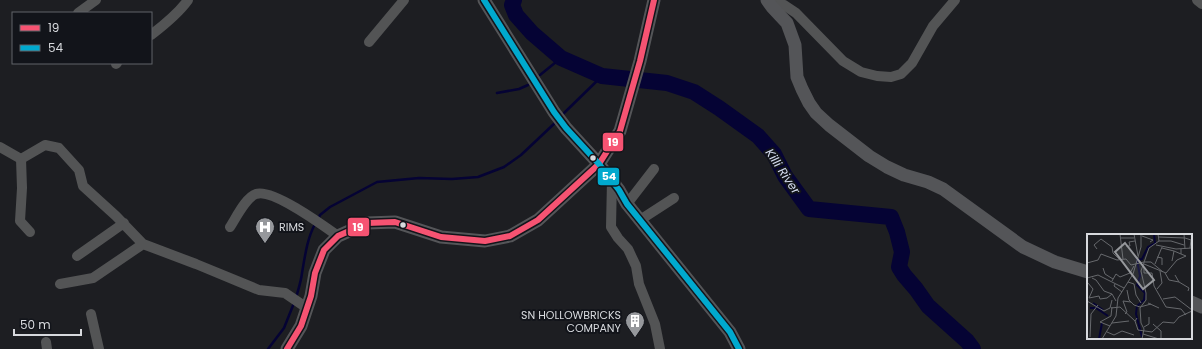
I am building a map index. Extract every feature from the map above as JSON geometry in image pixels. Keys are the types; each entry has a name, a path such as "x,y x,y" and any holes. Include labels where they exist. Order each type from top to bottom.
{"main road":[{"path":"484,0 554,112 566,128 612,180 627,204 730,332 740,349"},
{"path":"287,349 301,326 311,296 315,273 324,250 338,236 366,223 395,222 441,237 485,241 510,236 538,220 599,164 620,131 640,61 654,0"},
{"path":"768,1 787,23 795,45 797,77 802,89 809,103 829,125 887,168 928,182 943,189 1023,247 1055,262 1087,272"},
{"path":"1192,302 1202,307"}],"street":[{"path":"79,12 96,0"},
{"path":"152,35 184,6 188,0"},
{"path":"369,42 404,0"},
{"path":"768,1 784,5 796,13 843,61 861,72 877,76 891,77 901,74 912,63 933,26 955,0"},
{"path":"1197,0 1202,4"},
{"path":"21,159 45,145 59,148 79,170 83,186 116,216 142,244 259,290 285,293 307,308"},
{"path":"0,147 21,159"},
{"path":"21,159 22,188 20,221 30,232"},
{"path":"627,204 654,169"},
{"path":"612,180 611,227 628,249 636,266 639,284 655,324 660,349"},
{"path":"230,227 249,198 257,193 269,194 308,216 338,236"},
{"path":"640,220 674,198"},
{"path":"77,256 124,224"},
{"path":"60,284 93,278 142,244"},
{"path":"91,314 99,349"}],"waterway":[{"name":"Killi River","path":"514,0 512,5 516,15 532,33 561,58 602,76 667,83 694,92 719,108 758,136 774,154 785,176 809,209 891,217 897,232 902,252 899,267 928,306 967,341 973,349"},
{"path":"540,75 561,58"},
{"path":"562,115 602,76"},
{"path":"497,93 519,89 528,85"},
{"path":"318,220 320,215 330,207 377,182 419,178 452,179 478,177 504,167 521,155 556,122"},
{"path":"296,298 308,242 315,224"},
{"path":"268,349 284,328 294,303"}],"transit line":[{"name":"54","path":"484,0 554,112 566,128 599,164 619,190 627,204 730,332 739,349"},
{"name":"19","path":"287,349 301,326 311,296 315,273 324,250 338,236 367,223 395,222 441,237 485,241 510,236 538,220 599,164 620,131 640,61 654,0"}],"place":[{"name":"RIMS","path":"265,244"},
{"name":"SN HOLLOWBRICKS COMPANY","path":"635,338"}]}
